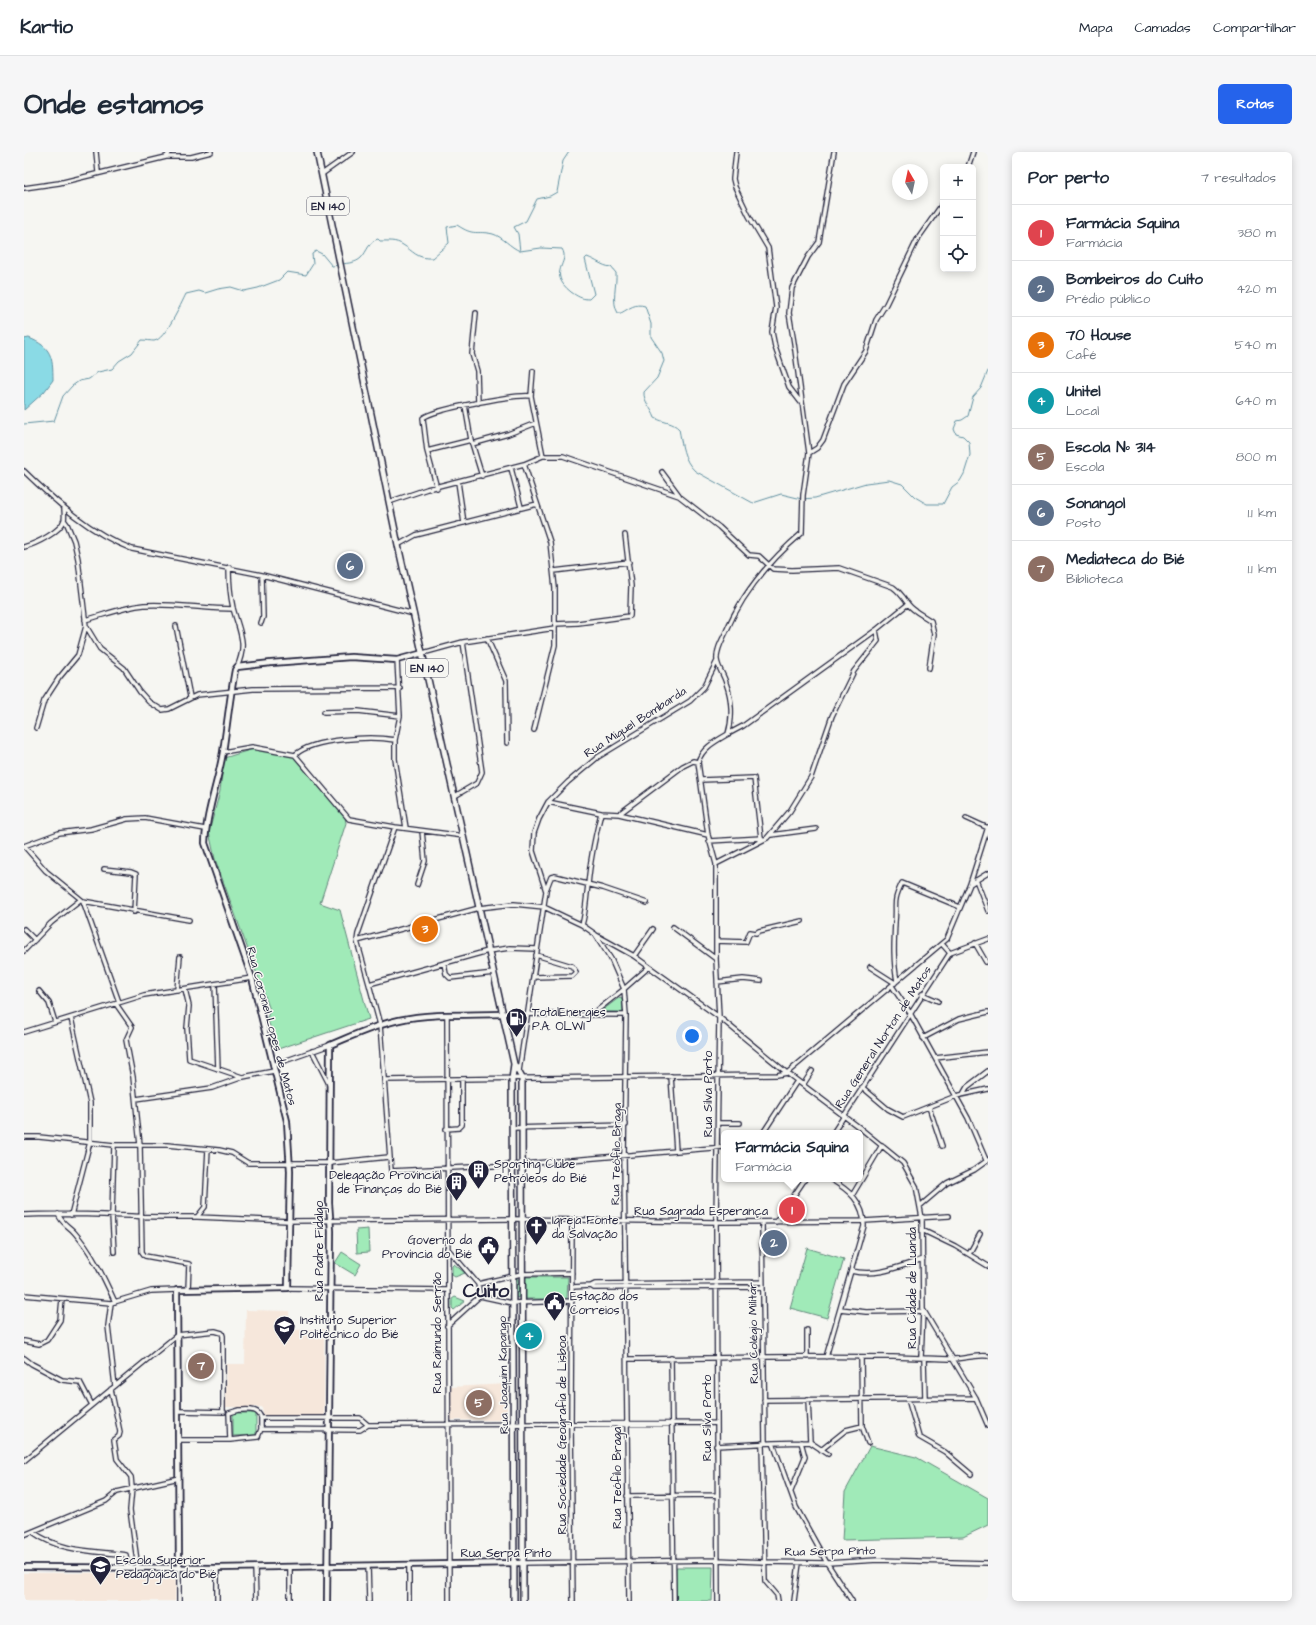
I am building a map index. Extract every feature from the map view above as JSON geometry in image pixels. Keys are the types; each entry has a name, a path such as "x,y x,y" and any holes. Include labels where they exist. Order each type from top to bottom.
{"main road":[{"name":"EN 140","path":"317,152 398,545 514,1064"},
{"name":"Rua Joaquim Kapango","path":"514,1064 522,1078 520,1196 523,1424 522,1601"},
{"name":"Rua Joaquim Kapango","path":"514,1064 512,1079 514,1601"},
{"path":"513,1186 521,1186"},
{"path":"513,1196 520,1196"},
{"path":"513,1362 522,1362"},
{"path":"514,1469 522,1469"},
{"path":"514,1515 522,1515"}],"street":[{"path":"96,152 98,172"},
{"path":"166,157 170,152"},
{"path":"24,188 59,183 98,172 166,157 190,157 211,152"},
{"path":"322,174 353,152"},
{"path":"736,152 733,179 735,188 749,216 768,248 776,307 772,332 775,347 790,387 802,404"},
{"path":"728,734 731,720 729,693 717,661 719,647 730,622 754,580 779,552 802,533 803,495 809,452 789,313 792,288 808,256 819,242 834,152"},
{"path":"969,164 973,152"},
{"path":"809,452 817,448 823,440 844,384 866,351 876,320 886,304 918,240 940,207"},
{"path":"476,313 472,354 477,371 478,403"},
{"path":"534,371 531,396 543,456"},
{"path":"437,488 427,451 423,418 442,410 465,405 510,397 531,396"},
{"path":"465,405 472,442 482,476"},
{"path":"427,451 508,434 536,423"},
{"path":"389,502 407,495 511,468 543,456 562,456 679,496"},
{"path":"524,464 550,542 554,571 554,651 534,730"},
{"path":"511,468 521,507"},
{"path":"24,471 64,507 92,529 132,549 262,575 414,614"},
{"path":"662,472 679,496 719,527 749,555 760,556 768,566 775,569 792,570 835,568 894,587 903,595 908,604 918,614 931,621 934,634 929,668"},
{"path":"458,482 464,523"},
{"path":"398,545 416,535 537,504"},
{"path":"64,507 64,520 74,541 78,559 86,626 100,649 124,668 140,692 149,702 162,710 165,710 190,697 231,691 274,688 400,688"},
{"path":"24,547 45,538 64,520"},
{"path":"237,667 271,662 343,658 397,660 463,642 555,626 630,616 631,586 629,562 624,535"},
{"path":"554,571 629,562"},
{"path":"229,568 233,608 241,632 242,656 237,667"},
{"path":"261,623 263,616 262,575"},
{"path":"85,620 132,606 184,604 216,609 233,608"},
{"path":"619,814 683,766 693,761 698,762 702,753 708,747 743,726 876,630 908,604"},
{"path":"36,728 44,701 59,678 78,655 86,626"},
{"path":"176,626 190,697"},
{"path":"716,864 767,838 790,811 812,777 832,716 852,675 878,641 876,630"},
{"path":"487,638 506,681 507,743"},
{"path":"455,796 477,782 482,772 463,642"},
{"path":"397,660 400,688 400,716 395,740 395,759 406,828"},
{"name":"Rua Miguel Bombarda","path":"519,1071 546,892 534,855 532,839 539,818 548,802 568,782 598,757 690,701 704,686 717,661"},
{"name":"Rua Coronel Lopes de Matos","path":"237,667 231,691 223,752 205,829 205,843 252,978 287,1121 289,1163 288,1288"},
{"path":"324,712 358,711 400,716"},
{"path":"295,755 306,748 357,738 376,737 395,740"},
{"path":"223,752 252,747 295,755 349,819 464,836"},
{"name":"Rua Silva Porto","path":"698,762 709,841 716,864 716,959 719,1017 716,1222 716,1495 718,1601"},
{"path":"701,780 754,778 761,838"},
{"path":"548,802 601,813 619,814 708,835"},
{"path":"582,925 586,912 588,885 596,832 601,813"},
{"path":"188,1290 188,1264 145,1256 142,1254 140,1145 136,1099 126,1040 132,1027 117,1003 81,900 46,871 24,846 59,833 91,829 127,819 145,818 205,829"},
{"path":"384,1080 512,1079 787,1073 942,944 950,934 970,884 988,828 966,818"},
{"path":"395,827 358,934 357,941 380,1025 390,1170 394,1172 512,1165 721,1148"},
{"path":"771,834 816,829"},
{"path":"417,886 424,861 422,831"},
{"path":"709,841 767,838"},
{"path":"104,869 132,872 136,874 134,912"},
{"path":"970,884 988,873"},
{"path":"546,892 549,880 553,876 603,888 647,904"},
{"path":"976,880 988,912"},
{"path":"896,982 893,938 896,920 894,901 902,883 960,907"},
{"path":"24,951 51,923 81,900 101,903 134,912 146,911 189,920"},
{"name":"Rua Teófilo Braga","path":"357,941 479,908 514,904 544,907 582,925 595,934 611,959 624,989 626,1015 626,1125 624,1156 627,1286 627,1496 629,1601"},
{"path":"716,941 746,942 750,932 756,933 802,921"},
{"path":"673,927 716,959"},
{"path":"634,956 653,929"},
{"path":"24,930 35,940"},
{"name":"Rua Cidade de Luanda","path":"595,934 634,956 719,1017 797,1081 862,1130"},
{"path":"942,944 950,953 988,939"},
{"path":"975,943 986,962"},
{"path":"369,984 488,951 510,948 537,949"},
{"name":"Rua General Norton de Matos","path":"835,1130 950,953"},
{"path":"533,977 572,976 576,972 572,966 536,955"},
{"path":"177,990 180,957"},
{"path":"444,963 446,974 450,978 494,973"},
{"path":"590,1016 624,989 648,967"},
{"path":"870,967 896,982"},
{"path":"24,1032 144,995 252,978"},
{"path":"717,982 744,979 761,981"},
{"path":"216,984 218,1069"},
{"path":"892,986 910,1013 956,1096 987,1160 974,1170 947,1183 920,1206"},
{"path":"186,989 189,1006 187,1028 189,1059 243,1077"},
{"path":"39,991 49,1003 55,1022"},
{"path":"922,994 938,1001"},
{"path":"924,1038 959,1019 988,1012"},
{"path":"136,1099 212,1088 273,1068 312,1051 380,1025 416,1017 503,1014 590,1016 626,1015"},
{"name":"Rua Raimundo Serrão","path":"447,1016 446,1248 449,1601"},
{"path":"70,1018 90,1103 90,1142 71,1215"},
{"name":"Rua Padre Fidalgo","path":"327,1601 330,1045"},
{"path":"312,1051 330,1086"},
{"path":"934,1058 988,1052"},
{"path":"803,1085 812,1071"},
{"path":"963,1094 967,1087 988,1071"},
{"path":"671,1076 676,1151"},
{"path":"446,1129 459,1128 462,1124 462,1079"},
{"path":"765,1130 797,1081"},
{"path":"862,1087 898,1116 907,1117 956,1096 988,1089"},
{"path":"929,1107 942,1146"},
{"path":"718,1123 740,1123"},
{"path":"513,1128 626,1125"},
{"name":"Rua Cidade de Luanda","path":"863,1130 903,1163 916,1186 922,1218 923,1358 925,1399"},
{"path":"24,1137 114,1145 167,1145 208,1149 232,1153 248,1163 330,1163 389,1157"},
{"path":"114,1145 112,1214 114,1252"},
{"path":"863,1177 882,1145"},
{"path":"197,1217 205,1207 208,1149"},
{"path":"776,1222 803,1182"},
{"path":"826,1357 852,1271 863,1231 864,1220 858,1202 853,1194 835,1182"},
{"path":"853,1194 860,1182"},
{"path":"58,1214 62,1223 74,1232 93,1258 113,1303 108,1326 113,1388 120,1432 119,1436 114,1441 117,1459 130,1474 132,1488 130,1510 138,1568"},
{"name":"Rua Sagrada Esperança","path":"24,1215 112,1214 288,1221 521,1219 716,1222 864,1220 949,1216"},
{"name":"Rua Sociedade Geografia de Lisboa","path":"572,1220 571,1424 574,1601"},
{"name":"Rua Colégio Militar","path":"762,1222 764,1357 764,1562 765,1581 777,1595 778,1601"},
{"path":"922,1230 970,1254 988,1266"},
{"path":"970,1254 980,1234"},
{"path":"446,1248 478,1284 480,1296"},
{"path":"852,1271 871,1274 923,1259"},
{"path":"478,1284 521,1274 572,1274"},
{"path":"690,1282 690,1287"},
{"path":"743,1282 743,1287"},
{"path":"627,1286 649,1283 762,1282"},
{"path":"649,1283 649,1288"},
{"path":"664,1283 664,1288"},
{"path":"572,1286 627,1286 649,1288 762,1287"},
{"path":"24,1295 113,1303 151,1291 288,1288 329,1290 447,1290"},
{"path":"177,1290 179,1411 179,1601"},
{"path":"480,1296 521,1303 572,1301"},
{"path":"447,1326 480,1296"},
{"path":"24,1341 39,1344 47,1340 60,1320 62,1298"},
{"path":"840,1308 866,1312 923,1311 976,1398 988,1426"},
{"path":"807,1357 808,1330"},
{"path":"25,1458 177,1335 215,1332 222,1333 224,1336 223,1412"},
{"path":"627,1359 764,1357 953,1359 974,1355 988,1356"},
{"path":"861,1357 862,1426 868,1443"},
{"path":"24,1358 62,1380 80,1382 92,1405"},
{"path":"671,1358 671,1495 674,1601"},
{"path":"764,1400 808,1398 908,1400 976,1398"},
{"path":"808,1398 810,1442"},
{"path":"908,1400 919,1437 941,1450 971,1474"},
{"path":"179,1411 229,1413 239,1410 255,1410 259,1413 261,1418 261,1429 258,1437 230,1440 179,1440"},
{"path":"229,1413 230,1440"},
{"path":"261,1418 360,1418 368,1425"},
{"path":"261,1429 360,1430 368,1425 513,1423 716,1423"},
{"path":"821,1450 846,1430 862,1426"},
{"path":"791,1491 805,1457 802,1442"},
{"path":"716,1446 810,1442 828,1454"},
{"path":"773,1443 796,1507 827,1563 852,1601"},
{"path":"24,1535 57,1520 106,1501 117,1492 179,1478"},
{"path":"627,1496 716,1495"},
{"path":"33,1532 43,1539 65,1548 126,1555 127,1568"},
{"name":"Rua Serpa Pinto","path":"24,1567 217,1568 673,1560 827,1563 878,1560 988,1563"},
{"path":"794,1601 799,1562"},
{"path":"409,1601 410,1565"},
{"path":"290,1566 290,1601"},
{"path":"368,1566 369,1601"},
{"path":"255,1567 256,1601"},
{"path":"217,1568 217,1601"}],"shaded area":[{"name":"Instituto Superior Politécnico do Bié","path":"246,1310 289,1311 290,1330 324,1329 324,1415 263,1415 262,1407 226,1407 227,1364 245,1364"},
{"path":"507,1384 507,1420 450,1420 450,1387"},
{"name":"Escola Superior Pedagógica do Bié","path":"24,1573 176,1573 175,1601 24,1601"}],"green space":[{"path":"253,749 295,757 345,817 346,823 320,903 340,910 369,1019 278,1049 267,1018 270,1010 215,859 209,832 220,791 224,758"},
{"path":"620,997 622,998 623,1012 600,1012"},
{"path":"368,1229 369,1252 357,1253 356,1230"},
{"path":"807,1248 844,1259 827,1318 790,1308"},
{"path":"342,1252 361,1264 355,1275 335,1263"},
{"path":"454,1264 465,1273 455,1277 452,1275 452,1266"},
{"path":"525,1277 568,1277 567,1299 524,1299"},
{"path":"516,1278 518,1279 519,1297 517,1298 515,1296"},
{"path":"455,1297 465,1301 454,1310 452,1308 452,1299"},
{"path":"233,1413 256,1413 256,1435 233,1436"},
{"path":"870,1446 916,1457 988,1498 988,1525 963,1537 842,1540 845,1492"},
{"path":"676,1567 713,1567 712,1601 676,1601"}],"water":[{"path":"29,338 42,345 49,353 52,365 53,380 44,392 24,410 24,339"}],"waterway":[{"path":"520,251 518,234 514,227 526,221 537,199 550,196 557,192 563,161 569,152"},
{"path":"342,264 359,260 372,242 378,239 380,241 398,242 419,256 432,258 449,243 447,227 457,225 468,231 497,235 520,251 541,248 562,249 564,259 560,268 560,279 571,292 584,298 589,299 594,294 585,259 587,257 611,267 616,273 615,304 618,313 635,306 645,306 651,324 651,337 662,353 664,361 657,378 644,392 646,402 655,418 674,425 679,429 685,457 695,471 753,503 781,494 802,499 815,498 866,483 889,480 902,484 915,497 927,504 943,504 952,487 960,481 964,474 970,455 969,442 963,436 956,434 954,429 957,421 968,416 973,397 981,388 988,371"},
{"path":"24,424 54,421 63,396 72,386 79,381 89,379 98,372 112,369 119,361 132,353 142,340 154,341 163,335 186,294 199,291 205,293 231,287 244,291 258,288 279,280 287,272 306,275 313,264 312,254 316,251 322,254 332,266 339,265"}],"place":[{"name":"Sonangol","path":"350,566"},
{"name":"70 House","path":"425,929"},
{"name":"TotalEnergies P.A. OLWI","path":"517,1038"},
{"name":"Sporting Clube Petróleos do Bié","path":"479,1190"},
{"name":"Delegação Provincial de Finanças do Bié","path":"457,1202"},
{"name":"Farmácia Squina","path":"792,1210"},
{"name":"Bombeiros do Cuíto","path":"774,1243"},
{"name":"Igreja Fonte da Salvação","path":"536,1246"},
{"name":"Governo da Província do Bié","path":"488,1266"},
{"name":"Estação dos Correios","path":"554,1322"},
{"name":"Unitel","path":"529,1336"},
{"name":"Instituto Superior Politécnico do Bié","path":"285,1346"},
{"name":"Mediateca do Bié","path":"201,1366"},
{"name":"Escola Nº 314","path":"479,1403"},
{"name":"Escola Superior Pedagógica do Bié","path":"100,1586"}],"district":[{"name":"Cuito","path":"486,1290"}]}
